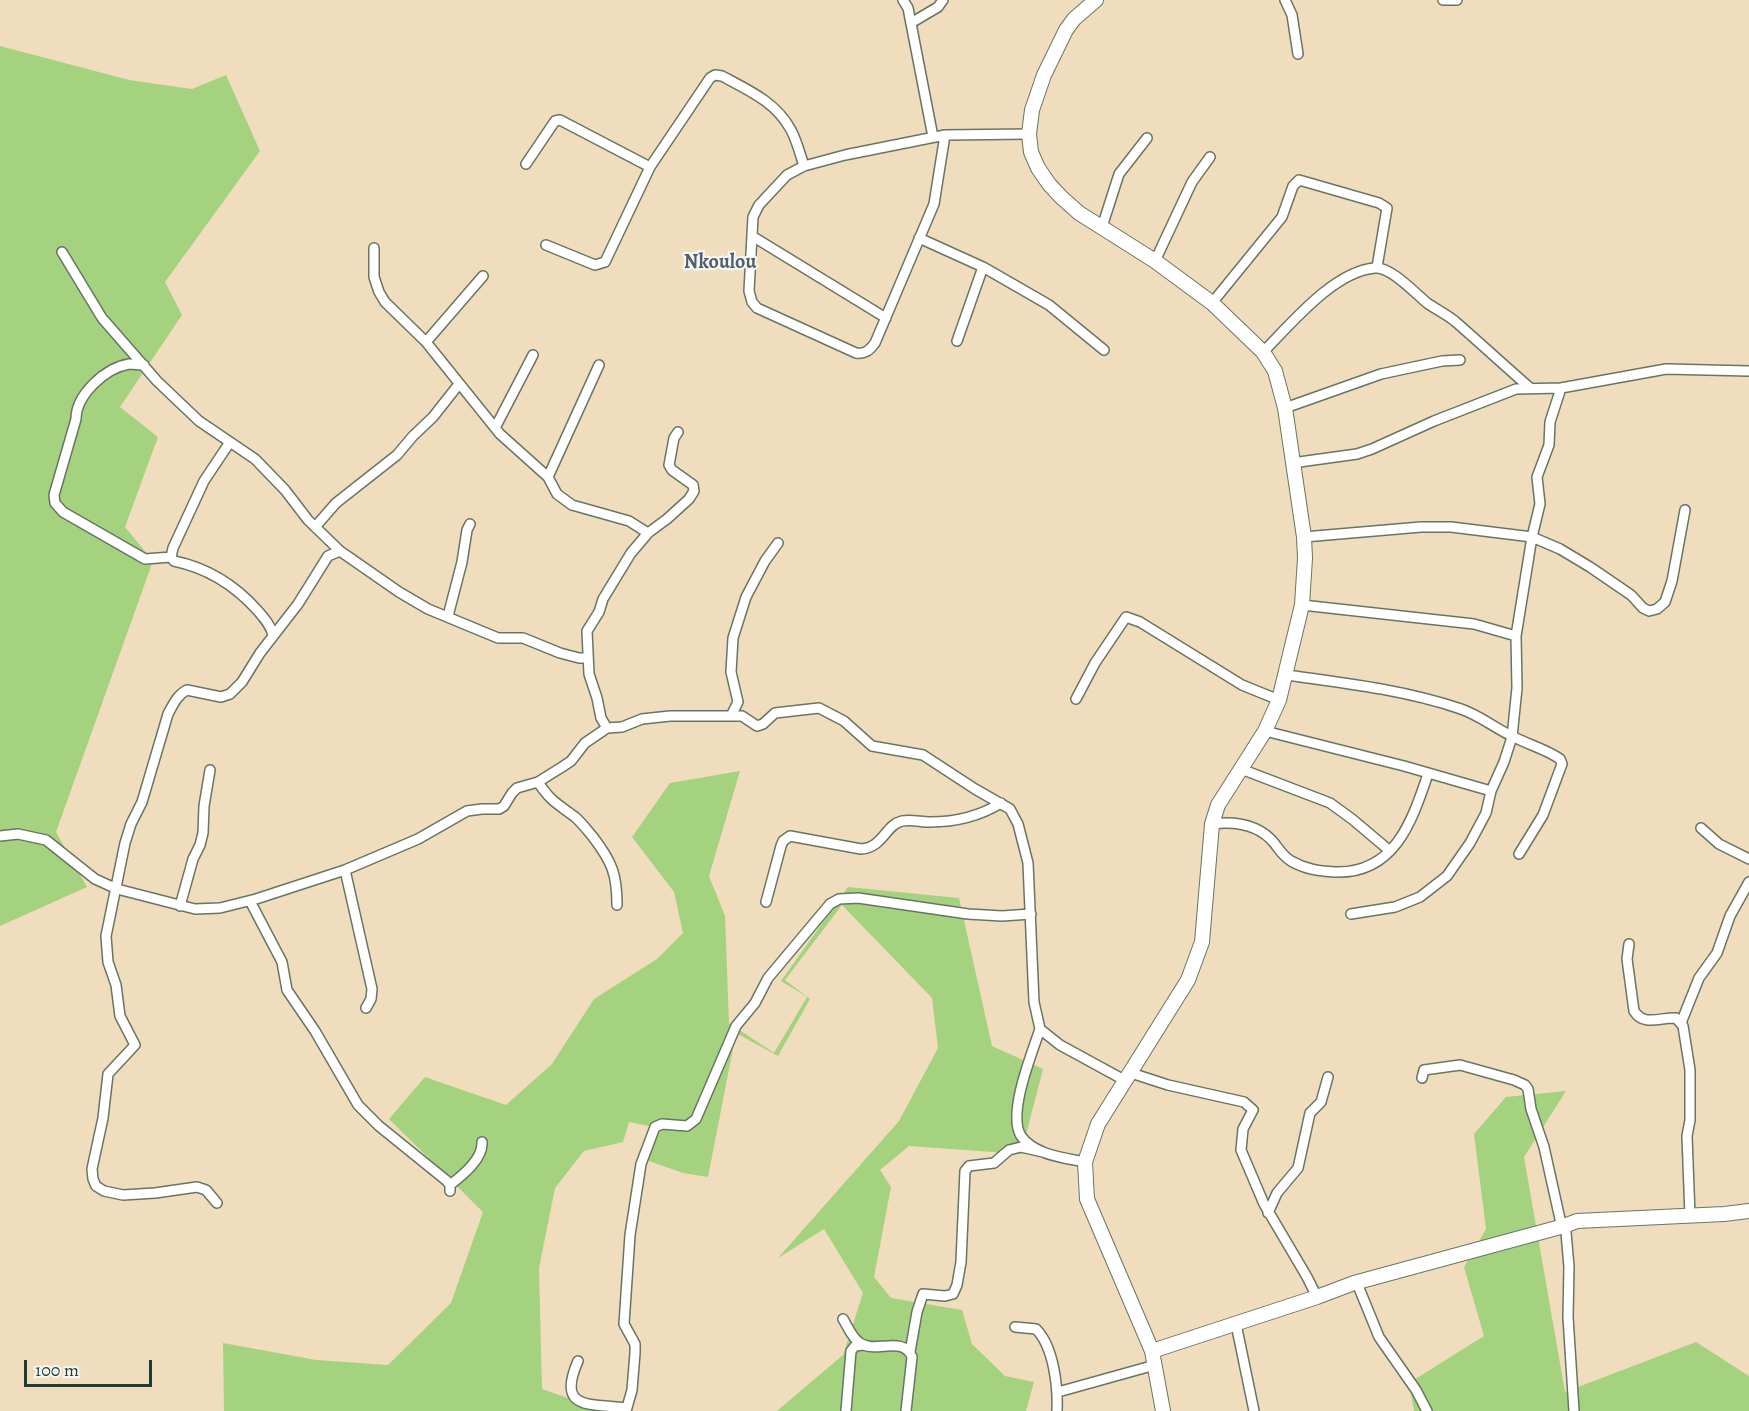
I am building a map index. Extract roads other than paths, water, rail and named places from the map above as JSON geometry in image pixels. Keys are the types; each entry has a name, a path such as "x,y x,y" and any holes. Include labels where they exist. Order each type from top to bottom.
{"street":[{"path":"903,0 908,8 933,137"},
{"path":"911,23 938,7 943,0"},
{"path":"1096,0 1074,19 1066,30 1044,75 1032,110 1029,134 1031,152 1048,184 1079,213 1155,261 1212,303 1263,352 1275,371 1285,408 1304,537 1305,567 1302,605 1279,700 1264,731 1218,805 1212,824 1202,942 1196,961 1188,980 1098,1124 1085,1162 1087,1199 1153,1358 1163,1411"},
{"path":"1285,0 1292,15 1298,54"},
{"path":"1443,0 1456,0"},
{"path":"546,245 595,265 605,262 650,167 710,78 715,75 722,76 761,97 781,116 791,131 804,166"},
{"path":"526,164 555,121 560,120 650,167"},
{"path":"945,135 933,204 875,343 863,354 856,353 757,308 752,302 749,291 753,217 759,205 787,175 804,166 844,155 933,137 945,135 1029,134"},
{"path":"1102,227 1119,174 1147,138"},
{"path":"1155,261 1192,182 1210,157"},
{"path":"1212,303 1282,217 1293,186 1299,180 1379,203 1387,208 1377,267"},
{"path":"752,236 886,318"},
{"path":"920,238 984,267 1049,305 1104,350"},
{"path":"374,248 374,277 379,292 386,302 426,342 495,428 548,477 557,494 569,503 629,521 648,533"},
{"path":"62,252 102,318 180,405 199,421 255,459 285,490 315,528 340,551 428,609 498,638 523,638 550,650 588,658"},
{"path":"957,341 984,267"},
{"path":"1263,352 1331,287 1356,272 1377,267 1390,272 1427,303 1456,322 1529,387"},
{"path":"426,342 483,276"},
{"path":"495,428 533,355"},
{"path":"1285,408 1381,374 1442,361 1460,360"},
{"path":"144,365 128,364 118,368 96,382 84,394 76,409 76,419 54,495 55,503 63,512 145,559 171,557"},
{"path":"548,477 599,365"},
{"path":"1292,463 1357,454 1509,392 1529,387 1561,388 1666,369 1749,370"},
{"path":"315,528 336,503 397,455 433,417 459,384"},
{"path":"1351,914 1395,907 1420,897 1447,876 1470,843 1486,813 1491,790 1512,737 1517,688 1516,636 1532,537 1540,504 1537,477 1549,445 1550,422 1561,388"},
{"path":"607,728 601,718 589,674 586,637 589,625 599,612 603,599 624,564 648,533 689,499 694,491 693,485 672,470 669,465 674,438 678,432"},
{"path":"171,557 204,481 230,442"},
{"path":"1304,537 1421,527 1451,527 1532,537 1560,549 1590,567 1631,595 1649,611 1658,609 1665,602 1672,581 1685,510"},
{"path":"448,616 470,524"},
{"path":"731,716 738,702 731,672 733,638 746,597 765,561 778,543"},
{"path":"217,1203 206,1190 197,1187 123,1195 104,1191 96,1186 93,1179 92,1169 105,1109 108,1074 135,1045 120,1016 116,985 108,962 106,936 117,889 124,843 142,802 171,708 178,697 187,690 221,697 230,694 242,682 273,635 298,604 328,556 340,551"},
{"path":"171,557 174,561 192,565 229,583 263,617 271,627 273,635"},
{"path":"1302,605 1474,624 1516,636"},
{"path":"1076,699 1095,663 1126,617 1140,622 1242,685 1279,700"},
{"path":"1286,675 1363,685 1462,709 1486,720 1512,737 1560,759 1562,764 1543,815 1519,854"},
{"path":"0,836 18,834 46,840 95,879 117,889 180,906 208,910 250,901 345,870 418,839 467,811 500,809 518,788 538,782 571,761 585,744 607,728 622,727 642,719 658,716 742,716 757,726 764,724 775,713 819,708 844,721 872,746 923,755 1001,803 1015,816 1026,852 1034,1002 1040,1029 1017,1109 1017,1127 1022,1138 1043,1152"},
{"path":"1264,731 1491,790"},
{"path":"1241,769 1330,803 1390,851"},
{"path":"180,906 203,833 204,806 210,770"},
{"path":"1212,824 1242,823 1265,834 1286,858 1313,870 1343,872 1363,869 1376,863 1390,851 1414,814 1428,774"},
{"path":"538,782 552,801 581,822 605,852 616,877 617,905"},
{"path":"766,902 781,846 790,836 861,849 868,848 876,845 901,821 941,822 959,819 984,812 1001,803"},
{"path":"1701,828 1719,844 1749,859"},
{"path":"345,870 372,989 371,999 366,1008"},
{"path":"1681,1023 1699,978 1717,953 1730,916 1749,882"},
{"path":"578,1361 573,1372 571,1386 572,1397 576,1401 595,1406 626,1409 632,1390 635,1353 635,1344 624,1324 630,1235 642,1164 655,1127 662,1124 687,1126 696,1119 736,1026 755,1003 775,968 823,910 839,899 858,898 981,915 1030,914"},
{"path":"250,901 282,962 288,990 358,1105 450,1188 474,1161 482,1149 482,1142"},
{"path":"1629,944 1627,959 1634,1011 1637,1017 1649,1021 1666,1017 1676,1018 1683,1026 1690,1070 1690,1120 1687,1136 1690,1216"},
{"path":"1040,1029 1060,1046 1129,1077 1244,1102 1250,1106 1252,1110 1243,1129 1241,1150 1256,1189 1317,1298"},
{"path":"1422,1078 1424,1070 1460,1065 1525,1085 1528,1089 1534,1122 1544,1147 1569,1253 1568,1317 1574,1411"},
{"path":"1269,1213 1277,1193 1298,1168 1310,1113 1321,1102 1328,1077"},
{"path":"906,1411 912,1357 910,1352 922,1294 945,1296 953,1294 957,1285 961,1262 964,1171 969,1166 994,1163 1009,1150 1021,1148 1085,1162"},
{"path":"1058,1392 1153,1358 1236,1324 1317,1298 1354,1283 1577,1221 1749,1211"},
{"path":"1354,1283 1362,1296 1378,1338 1416,1390 1427,1411"},
{"path":"843,1319 855,1338 864,1345"},
{"path":"1236,1324 1254,1411"},
{"path":"1015,1327 1036,1329 1042,1335 1055,1375 1058,1392 1057,1411"},
{"path":"846,1411 851,1351 855,1346 900,1346 910,1352"}],"district":[{"name":"Nkoulou","path":"720,263"}]}
